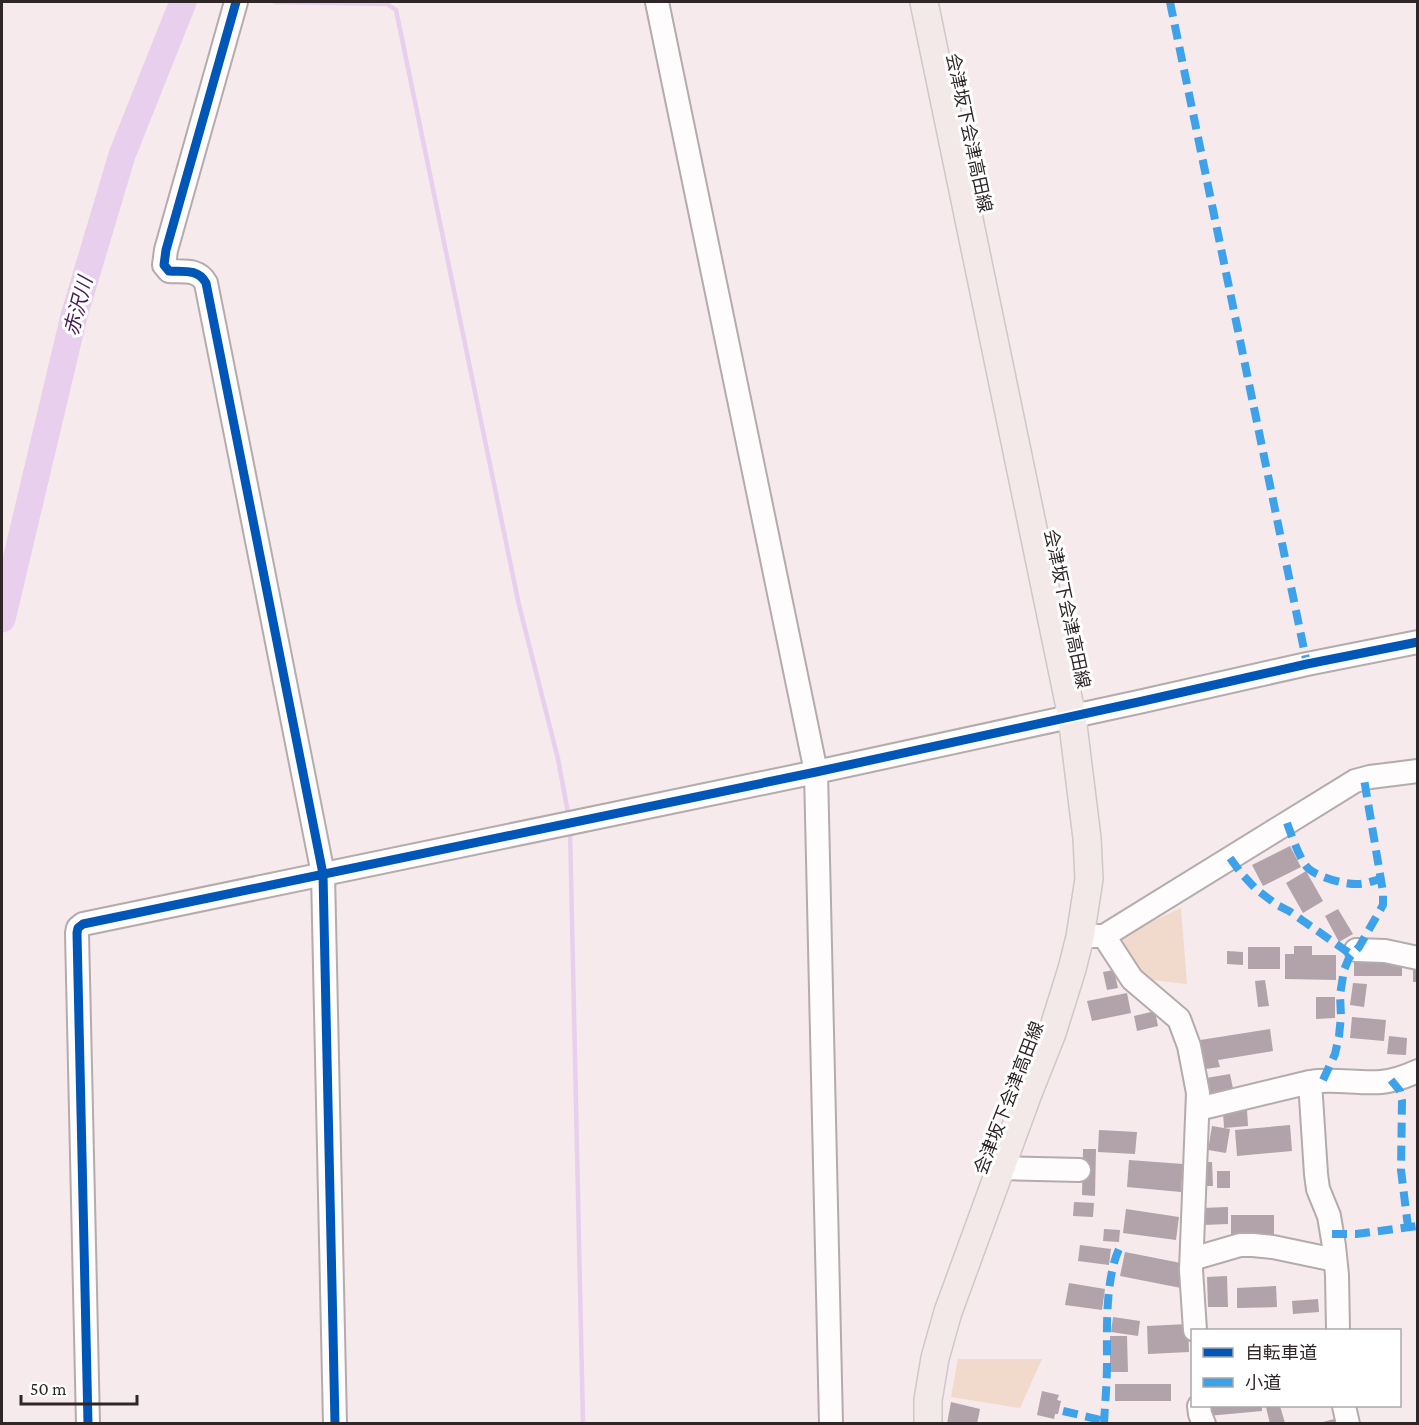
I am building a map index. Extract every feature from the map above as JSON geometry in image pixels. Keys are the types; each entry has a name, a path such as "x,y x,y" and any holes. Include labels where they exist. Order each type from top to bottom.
{"main road":[{"name":"会津坂下会津高田線","path":"924,2 1072,717 1087,838 1092,936 1072,969 1052,1033 948,1312 935,1358 928,1400 928,1424"}],"street":[{"path":"236,2 166,250 164,265 169,271 186,270 196,274 206,283 323,874 334,1424"},
{"path":"657,2 816,772 831,1424"},
{"path":"88,1424 77,933 78,928 83,924 816,772 1307,664 1418,642"},
{"path":"1195,1329 1192,1259 1198,1093 1189,1046 1179,1019 1132,979 1092,936 1355,781 1418,771"},
{"path":"1356,950 1384,951 1418,958"},
{"path":"1198,1109 1310,1082 1323,1080 1381,1082 1418,1071"},
{"path":"1310,1082 1318,1189 1329,1216 1337,1275 1338,1329"},
{"path":"1000,1168 1079,1170"},
{"path":"1192,1259 1240,1245 1253,1245 1273,1246 1335,1260"},
{"path":"1199,1407 1204,1424"},
{"path":"1344,1407 1347,1424"}],"shaded area":[{"path":"1181,908 1187,984 1144,979 1114,939"},
{"path":"958,1359 1042,1359 1020,1408 951,1397"}],"building":[{"path":"1290,846 1301,867 1263,886 1252,865"},
{"path":"1306,871 1323,901 1303,913 1286,883"},
{"path":"1338,909 1353,934 1339,942 1325,916"},
{"path":"1294,946 1312,946 1312,955 1336,955 1336,980 1285,979 1285,954 1294,954"},
{"path":"1248,947 1280,947 1280,969 1248,969"},
{"path":"1227,951 1243,952 1243,965 1227,964"},
{"path":"1354,959 1402,959 1402,976 1354,976"},
{"path":"1114,970 1118,988 1107,990 1103,972"},
{"path":"1413,970 1418,970 1418,982 1413,982"},
{"path":"1265,980 1269,1006 1258,1007 1255,981"},
{"path":"1353,983 1367,984 1364,1007 1350,1005"},
{"path":"1127,993 1131,1013 1092,1021 1087,1001"},
{"path":"1316,997 1335,997 1335,1018 1316,1019"},
{"path":"1155,1011 1158,1026 1137,1031 1134,1016"},
{"path":"1352,1017 1386,1020 1384,1041 1350,1038"},
{"path":"1270,1029 1273,1051 1218,1060 1220,1067 1199,1070 1194,1041"},
{"path":"1389,1036 1407,1038 1406,1055 1387,1054"},
{"path":"1230,1074 1235,1098 1211,1103 1206,1078"},
{"path":"1247,1110 1248,1126 1224,1128 1223,1111"},
{"path":"1290,1125 1292,1151 1237,1156 1235,1130"},
{"path":"1212,1126 1230,1129 1226,1153 1208,1150"},
{"path":"1099,1130 1137,1132 1135,1154 1098,1152"},
{"path":"1083,1149 1096,1149 1095,1196 1082,1195"},
{"path":"1129,1160 1183,1164 1181,1192 1127,1187"},
{"path":"1204,1162 1212,1162 1213,1186 1206,1186"},
{"path":"1217,1171 1230,1171 1230,1188 1217,1188"},
{"path":"1074,1202 1094,1203 1093,1217 1073,1216"},
{"path":"1228,1207 1228,1224 1203,1225 1202,1208"},
{"path":"1126,1209 1179,1217 1176,1240 1123,1233"},
{"path":"1231,1215 1274,1215 1274,1239 1231,1239"},
{"path":"1104,1229 1120,1230 1119,1242 1103,1241"},
{"path":"1080,1245 1111,1249 1109,1265 1078,1261"},
{"path":"1125,1252 1186,1264 1181,1288 1120,1276"},
{"path":"1227,1276 1228,1307 1208,1307 1207,1277"},
{"path":"1069,1283 1105,1289 1102,1310 1065,1305"},
{"path":"1276,1286 1277,1307 1237,1308 1237,1288"},
{"path":"1318,1299 1319,1312 1293,1314 1292,1301"},
{"path":"1113,1317 1140,1321 1138,1336 1111,1332"},
{"path":"1188,1324 1189,1352 1148,1354 1147,1326"},
{"path":"1110,1336 1127,1336 1128,1372 1110,1372"},
{"path":"1115,1384 1171,1384 1171,1401 1115,1401"},
{"path":"1042,1391 1059,1395 1057,1400 1061,1401 1058,1414 1055,1414 1054,1419 1037,1415"},
{"path":"951,1402 980,1409 977,1424 947,1424"},
{"path":"1207,1407 1262,1407 1262,1411 1208,1416"},
{"path":"1266,1407 1280,1407 1285,1423 1270,1424"},
{"path":"1338,1418 1340,1424 1319,1424 1319,1423"}],"waterway":[{"name":"赤沢川","path":"2,619 74,316 122,155 183,2"},
{"path":"275,2 387,4 396,10 519,605 558,759 569,818"},
{"path":"570,829 583,1424"}],"marked path":[{"path":"1170,2 1307,664"},
{"path":"1323,1080 1335,1054 1339,1036 1340,995 1344,970 1349,958 1359,947 1383,905 1383,892 1364,779"},
{"path":"1287,823 1296,848 1306,866 1313,872 1332,880 1353,884 1363,884 1380,879"},
{"path":"1230,858 1256,889 1352,955"},
{"path":"1391,1080 1400,1091 1402,1101 1401,1170 1408,1227"},
{"path":"1332,1234 1356,1234 1418,1226"},
{"path":"1104,1424 1109,1290 1114,1261 1119,1249"},
{"path":"1063,1411 1105,1421"}],"cycle path":[{"path":"236,2 166,250 164,265 169,271 184,271 199,275 206,283 323,874 335,1424"},
{"path":"88,1424 77,933 78,928 83,924 816,772 1307,664 1418,642"}]}
